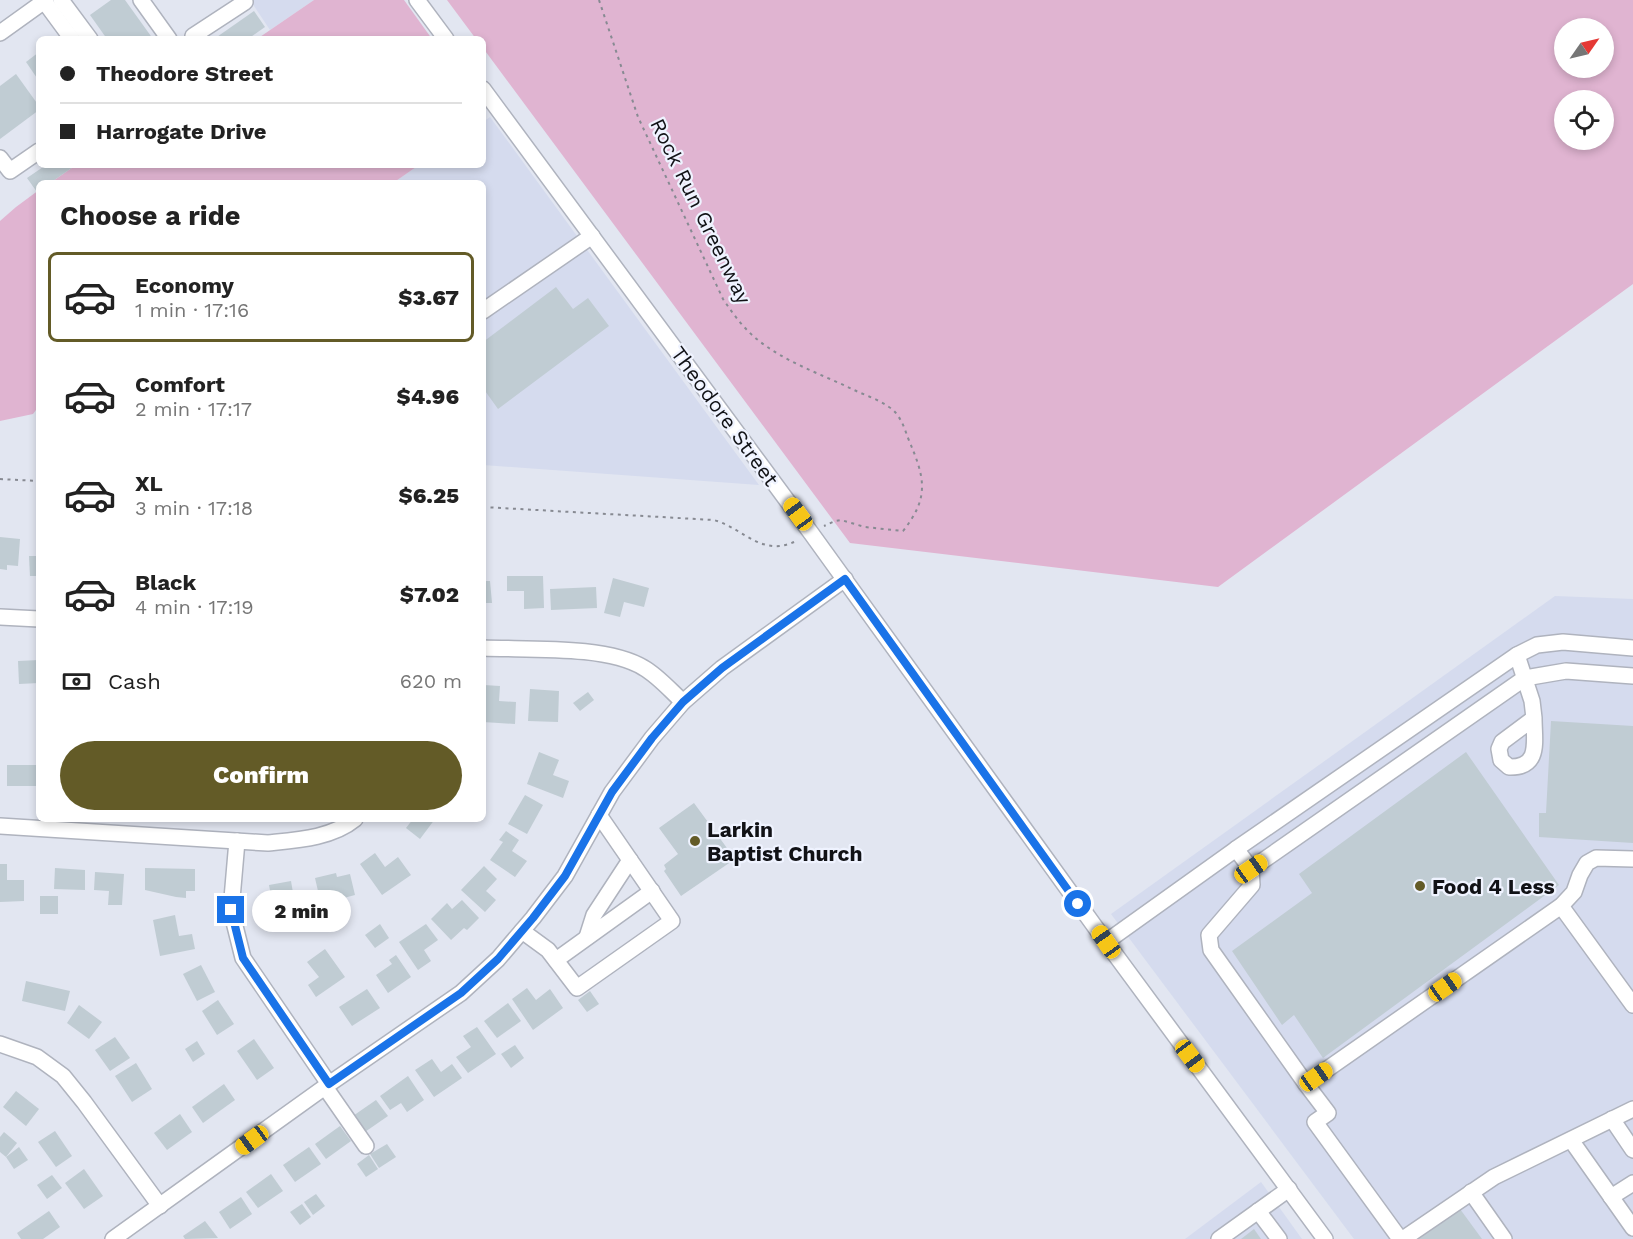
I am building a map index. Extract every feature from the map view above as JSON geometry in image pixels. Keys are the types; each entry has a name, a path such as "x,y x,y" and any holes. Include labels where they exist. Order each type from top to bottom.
{"street":[{"path":"61,0 88,36"},
{"path":"141,0 167,36"},
{"path":"194,36 245,2 244,0"},
{"path":"417,0 444,36"},
{"path":"0,33 45,1 70,36"},
{"name":"Theodore Street","path":"486,93 845,579 1106,942 1325,1239"},
{"path":"0,158 10,171 36,153"},
{"path":"486,309 592,236"},
{"path":"113,1239 327,1085 461,993 498,959 565,876 612,792 652,738 683,702 722,668 845,579"},
{"path":"0,617 36,619"},
{"path":"1106,942 1236,849 1517,655 1537,645 1563,642 1633,648"},
{"path":"486,648 598,652 629,660 646,669 683,702"},
{"path":"1517,655 1532,701 1534,718"},
{"path":"1251,869 1525,678 1566,671 1633,676"},
{"path":"522,931 548,950 577,988 672,921 599,815"},
{"path":"0,826 268,843 308,838 352,822"},
{"path":"237,841 231,910 243,958 366,1146"},
{"path":"1236,849 1251,869 1252,885 1209,935 1212,950 1328,1113 1315,1122 1402,1239 1494,1177 1633,1109"},
{"path":"1306,1084 1561,906 1574,892 1587,863 1596,858 1633,859"},
{"path":"587,938 594,915 630,860"},
{"path":"556,960 652,891"},
{"path":"1561,906 1633,1005"},
{"path":"0,1044 37,1057 63,1076 160,1206"},
{"path":"1612,1119 1633,1150"},
{"path":"1571,1140 1633,1228"},
{"path":"1611,1197 1633,1183"},
{"path":"1219,1239 1289,1190"},
{"path":"1471,1192 1504,1239"},
{"path":"1258,1211 1279,1239"}],"path":[{"name":"Rock Run Greenway","path":"599,0 638,117 723,299 735,317 758,340 784,356 889,407 902,423 921,469 923,487 919,506 903,531 880,529 841,520 829,523 811,533"},
{"path":"0,479 36,481"},
{"path":"486,507 714,520 728,524 752,541 771,547 782,547 811,533"}],"shaded area":[{"path":"250,0 314,0 270,30"},
{"path":"314,0 404,0 430,36 261,36"},
{"path":"447,0 1633,0 1633,284 1218,587 850,543 486,52 486,36 474,36"},
{"path":"490,117 759,485 486,465 486,180 397,180 415,168 486,168 486,120"},
{"path":"72,168 415,168 397,180 54,180"},
{"path":"36,192 36,410 33,414 0,421 0,221"},
{"path":"1555,596 1633,599 1633,1239 1354,1239 1111,914"},
{"path":"1261,1182 1302,1239 1185,1239"}],"building":[{"path":"111,0 125,0 151,36 105,36 90,15"},
{"path":"254,11 265,27 252,36 218,36"},
{"path":"36,54 36,77 26,62"},
{"path":"16,74 36,102 36,112 0,139 0,86"},
{"path":"42,168 72,168 54,180 36,180 36,191 27,178"},
{"path":"556,287 573,309 588,298 609,326 498,409 486,392 486,340"},
{"path":"0,537 20,539 18,566 7,565 7,570 0,569"},
{"path":"29,556 36,556 36,576 30,576"},
{"path":"507,576 543,576 544,608 524,609 524,591 507,591"},
{"path":"613,578 649,588 644,607 624,602 620,617 604,613"},
{"path":"486,581 490,581 492,603 486,603"},
{"path":"596,587 597,608 551,610 550,589"},
{"path":"36,660 36,683 19,684 18,661"},
{"path":"486,685 500,686 499,701 516,702 515,724 486,722"},
{"path":"530,689 559,691 558,722 528,721"},
{"path":"588,692 594,700 580,711 573,703"},
{"path":"1551,721 1633,726 1633,843 1539,837 1539,813 1546,813"},
{"path":"539,752 559,760 553,775 569,781 563,798 527,784"},
{"path":"1466,752 1559,885 1323,1058 1294,1015 1282,1025 1232,951 1312,893 1299,874"},
{"path":"7,765 36,765 36,786 7,786"},
{"path":"525,795 543,805 527,834 508,824"},
{"name":"Larkin Baptist Church","path":"694,803 735,859 681,896 664,871 666,869 664,865 678,854 659,828"},
{"path":"411,822 433,822 420,839 406,828"},
{"path":"506,831 519,840 512,851 527,861 515,877 490,860 503,842 499,840"},
{"path":"375,853 385,867 398,857 411,875 382,895 360,864"},
{"path":"0,864 7,864 7,880 24,880 24,901 0,902"},
{"path":"484,866 497,879 486,891 496,900 485,912 461,890"},
{"path":"55,868 85,870 85,890 54,889"},
{"path":"145,868 195,869 195,891 186,891 186,898 145,890"},
{"path":"95,872 124,874 122,905 108,905 109,891 94,890"},
{"path":"336,873 337,877 350,874 355,895 321,904 315,878"},
{"path":"291,881 299,928 278,932 269,885"},
{"path":"40,896 58,896 58,914 40,914"},
{"path":"462,900 479,918 467,930 464,928 451,940 431,919 447,903 452,909"},
{"path":"175,915 179,936 192,934 195,949 160,956 153,920"},
{"path":"380,924 389,938 375,948 365,935"},
{"path":"426,924 438,940 424,950 431,961 418,970 399,942"},
{"path":"325,949 345,977 316,997 308,985 319,977 307,962"},
{"path":"396,955 411,977 388,993 376,975 392,964 389,960"},
{"path":"201,965 215,992 197,1001 183,974"},
{"path":"26,981 70,991 65,1011 22,1001"},
{"path":"527,988 536,1000 550,989 563,1008 533,1030 512,999"},
{"path":"367,989 380,1008 352,1026 339,1007"},
{"path":"590,991 599,1004 587,1012 578,1000"},
{"path":"218,1000 234,1024 217,1035 202,1011"},
{"path":"508,1003 521,1021 497,1038 484,1021"},
{"path":"79,1005 102,1022 89,1039 67,1023"},
{"path":"477,1027 496,1054 468,1073 456,1057 471,1047 463,1036"},
{"path":"115,1037 130,1058 110,1071 95,1050"},
{"path":"254,1039 274,1068 257,1080 237,1051"},
{"path":"197,1041 205,1054 193,1062 185,1049"},
{"path":"515,1045 524,1058 511,1068 501,1054"},
{"path":"432,1059 441,1072 452,1064 462,1078 434,1097 415,1070"},
{"path":"136,1063 152,1089 132,1102 115,1076"},
{"path":"408,1076 424,1100 407,1112 401,1103 390,1110 380,1096"},
{"path":"224,1084 235,1100 203,1123 192,1107"},
{"path":"16,1091 39,1109 26,1126 3,1107"},
{"path":"376,1100 388,1116 362,1134 350,1118"},
{"path":"180,1114 192,1132 167,1150 154,1133"},
{"path":"340,1126 351,1141 326,1159 315,1144"},
{"path":"55,1131 72,1156 56,1167 38,1142"},
{"path":"4,1132 17,1143 6,1157 0,1152 0,1137"},
{"path":"387,1144 396,1157 379,1168 370,1154"},
{"path":"19,1147 28,1160 14,1169 6,1157"},
{"path":"309,1147 321,1164 295,1182 283,1165"},
{"path":"369,1155 378,1169 366,1177 357,1164"},
{"path":"84,1169 103,1196 84,1209 65,1183"},
{"path":"271,1174 283,1191 258,1208 246,1192"},
{"path":"52,1175 62,1188 47,1199 37,1185"},
{"path":"316,1194 325,1206 313,1215 304,1202"},
{"path":"241,1197 252,1214 230,1229 219,1212"},
{"path":"302,1204 311,1217 300,1225 290,1212"},
{"path":"1460,1209 1482,1239 1417,1239"},
{"path":"49,1211 60,1227 43,1239 21,1239 17,1233"},
{"path":"205,1221 218,1238 185,1239 183,1236"},
{"path":"1254,1229 1261,1239 1241,1239"}],"place":[{"name":"Larkin Baptist Church","path":"695,841"},
{"name":"Food 4 Less","path":"1420,886"}],"route":[{"path":"231,910 243,958 329,1084 461,993 498,959 565,876 612,792 652,738 683,702 722,668 845,579 1078,904"}]}
